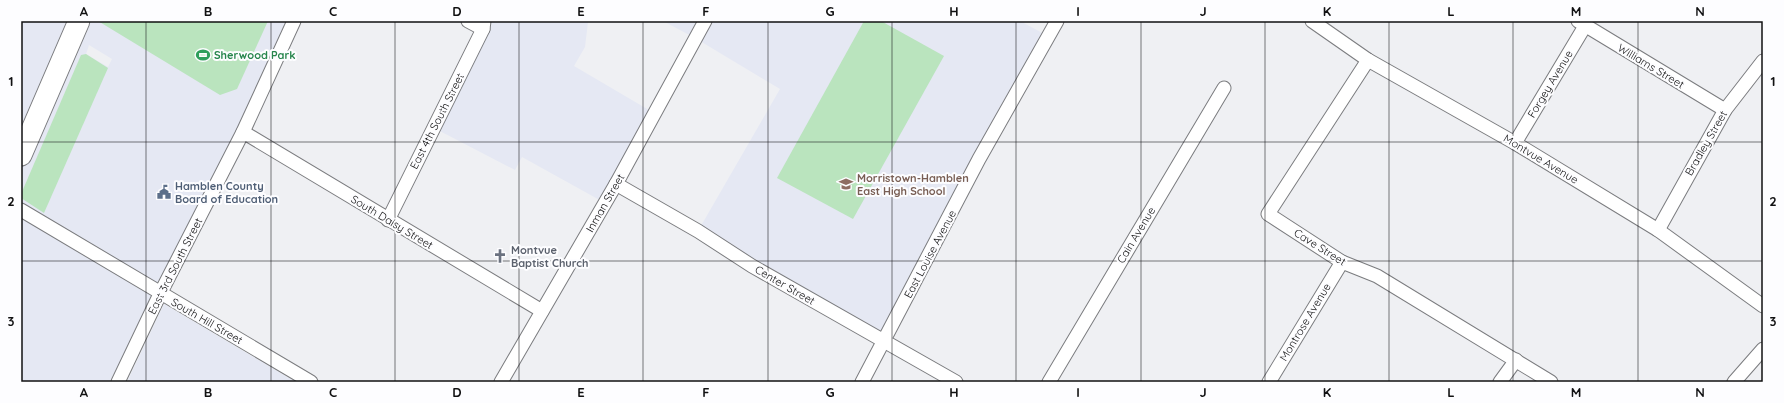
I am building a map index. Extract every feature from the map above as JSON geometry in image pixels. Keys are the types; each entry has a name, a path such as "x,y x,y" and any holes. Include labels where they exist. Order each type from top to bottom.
{"main road":[{"path":"21,155 79,21"}],"street":[{"name":"East 3rd South Street","path":"118,382 160,294 243,132 294,21"},
{"path":"468,21 483,25"},
{"name":"Inman Street","path":"501,382 616,184 705,21"},
{"name":"East Louise Avenue","path":"862,382 979,159 1057,21"},
{"name":"Montvue Avenue","path":"1312,21 1368,60 1515,142 1658,230 1763,306"},
{"name":"Williams Street","path":"1581,24 1725,110"},
{"name":"Forgey Avenue","path":"1515,142 1581,24"},
{"name":"East 4th South Street","path":"388,220 483,25"},
{"name":"Cave Street","path":"1368,60 1268,214 1342,262 1377,276 1551,382"},
{"name":"Bradley Street","path":"1658,230 1725,110 1763,61"},
{"name":"Cain Avenue","path":"1049,382 1224,88"},
{"name":"South Daisy Street","path":"243,132 542,311"},
{"name":"Center Street","path":"616,184 698,231 752,266 956,382"},
{"name":"South Hill Street","path":"21,210 160,294 311,382"},
{"name":"Montrose Avenue","path":"1268,382 1342,262"},
{"path":"1734,382 1763,350"},
{"path":"1500,382 1516,360"}],"shaded area":[{"path":"21,21 294,21 237,130 167,280 109,382 21,382","holes":["89,45 112,59 108,67 86,54"]},
{"path":"468,21 590,21 588,22 585,47 574,66 654,113 605,203 522,157 515,170 434,128 483,29"},
{"name":"Morristown-Hamblen East High School","path":"663,21 1020,21 1048,36 884,341 698,231 780,89 695,38"},
{"path":"164,304 294,381 297,382 127,382"}],"green space":[{"name":"Sherwood Park","path":"98,21 268,21 237,89 220,95"},
{"path":"864,21 881,21 944,56 853,219 777,178"},
{"path":"86,54 108,68 44,213 21,198 21,194 81,55"}],"place":[{"name":"Sherwood Park","path":"203,55"},
{"name":"Morristown-Hamblen East High School","path":"846,184"},
{"name":"Hamblen County Board of Education","path":"164,192"},
{"name":"Montvue Baptist Church","path":"500,256"}]}
